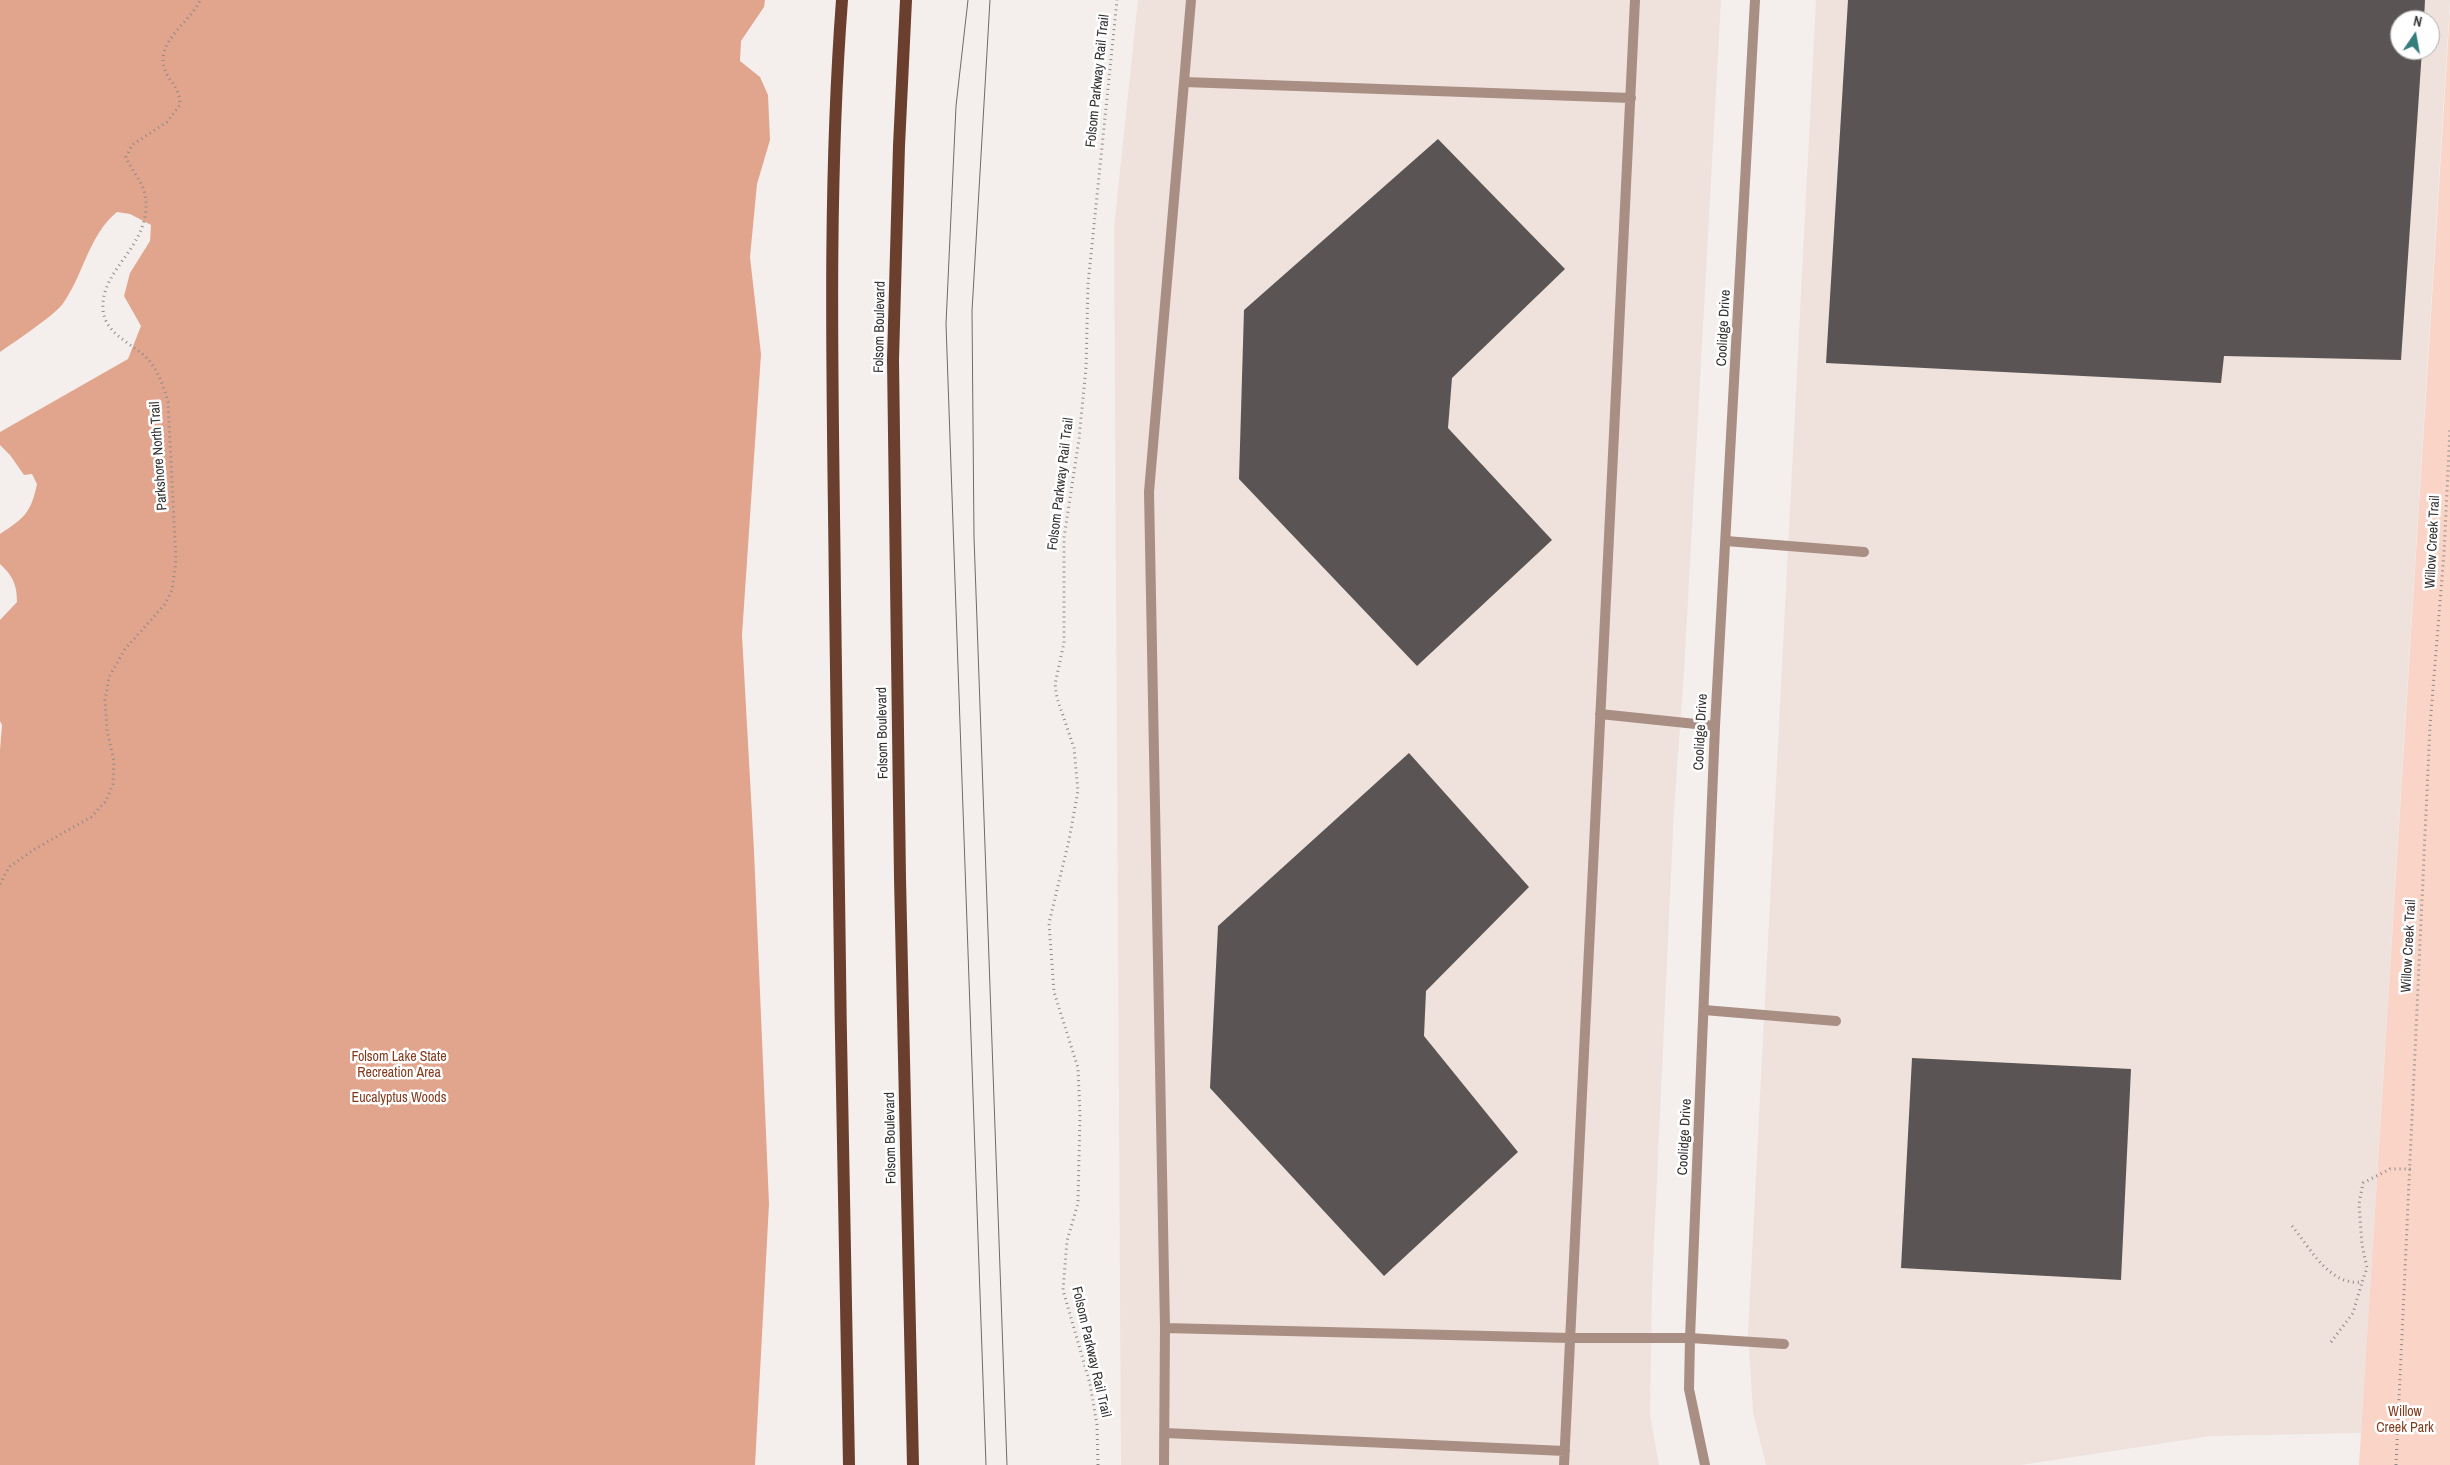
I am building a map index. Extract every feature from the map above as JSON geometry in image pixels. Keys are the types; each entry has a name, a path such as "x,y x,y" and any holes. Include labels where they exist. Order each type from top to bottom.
{"main road":[{"path":"842,0 835,150 832,346 838,898 849,1465"},
{"name":"Folsom Boulevard","path":"906,0 899,146 894,360 900,878 912,1465"}],"street":[{"path":"1164,1465 1165,1328 1149,492 1191,0"},
{"path":"1564,1465 1635,0"},
{"name":"Coolidge Drive","path":"1704,1465 1689,1389 1690,1338 1715,726 1755,0"},
{"path":"1184,82 1631,98"},
{"path":"1726,541 1864,552"},
{"path":"1600,714 1715,726"},
{"path":"1704,1010 1836,1020"},
{"path":"1165,1328 1570,1338 1690,1338 1784,1344"},
{"path":"1165,1432 1565,1451"}],"path":[{"name":"Parkshore North Trail","path":"0,884 9,867 91,817 106,801 113,784 114,761 107,730 105,700 109,677 125,649 165,604 172,590 176,561 168,402 162,382 148,359 108,327 103,310 103,292 140,235 144,223 145,194 126,157 132,145 167,122 180,105 180,94 164,68 164,51 200,0"},
{"name":"Folsom Parkway Rail Trail","path":"1098,1465 1097,1425 1090,1384 1063,1290 1067,1240 1078,1203 1080,1115 1078,1068 1054,992 1050,923 1078,791 1074,748 1057,698 1055,684 1064,643 1064,538 1079,439 1086,368 1088,284 1117,0"},
{"name":"Willow Creek Trail","path":"2396,1465 2430,726 2443,563 2450,429"},
{"path":"2331,1342 2353,1313 2367,1268 2362,1245 2359,1204 2363,1183 2390,1169 2411,1169"},
{"path":"2292,1226 2328,1271 2350,1284 2362,1282"}],"shaded area":[{"path":"1138,0 1721,0 1684,672 1674,810 1652,1287 1650,1415 1659,1465 1121,1465 1114,228"},
{"path":"1816,0 2450,0 2361,1433 2211,1436 2021,1465 1766,1465 1753,1412 1748,1332"}],"green space":[{"name":"Eucalyptus Woods","path":"0,0 765,0 764,7 741,41 740,61 760,77 768,95 770,140 757,184 750,257 761,354 742,635 754,851 769,1204 755,1465 0,1465 0,750 2,725 0,721 0,620 17,602 13,581 0,564 0,534 15,524 25,514 32,502 37,484 32,474 24,475 10,455 0,445 0,432 128,359 141,326 124,296 130,273 150,241 151,225 130,214 117,212 108,221 93,243 71,291 60,307 0,352"},
{"name":"Willow Creek Park","path":"2450,11 2450,1465 2359,1465 2361,1433"}],"building":[{"path":"1848,0 2425,0 2424,10 2390,10 2390,60 2421,60 2401,360 2224,356 2221,383 1826,363"},
{"path":"1438,139 1565,269 1452,378 1448,428 1552,540 1417,666 1239,479 1244,310"},
{"path":"1409,753 1529,887 1426,991 1424,1036 1518,1152 1384,1276 1210,1088 1218,926"},
{"path":"1912,1058 2131,1069 2121,1280 1901,1268"}],"tram line":[{"path":"968,0 956,106 946,324 986,1465"},
{"path":"990,0 972,311 974,537 1007,1465"}],"park label":[{"name":"Folsom Lake State Recreation Area","path":"399,1066"}]}
